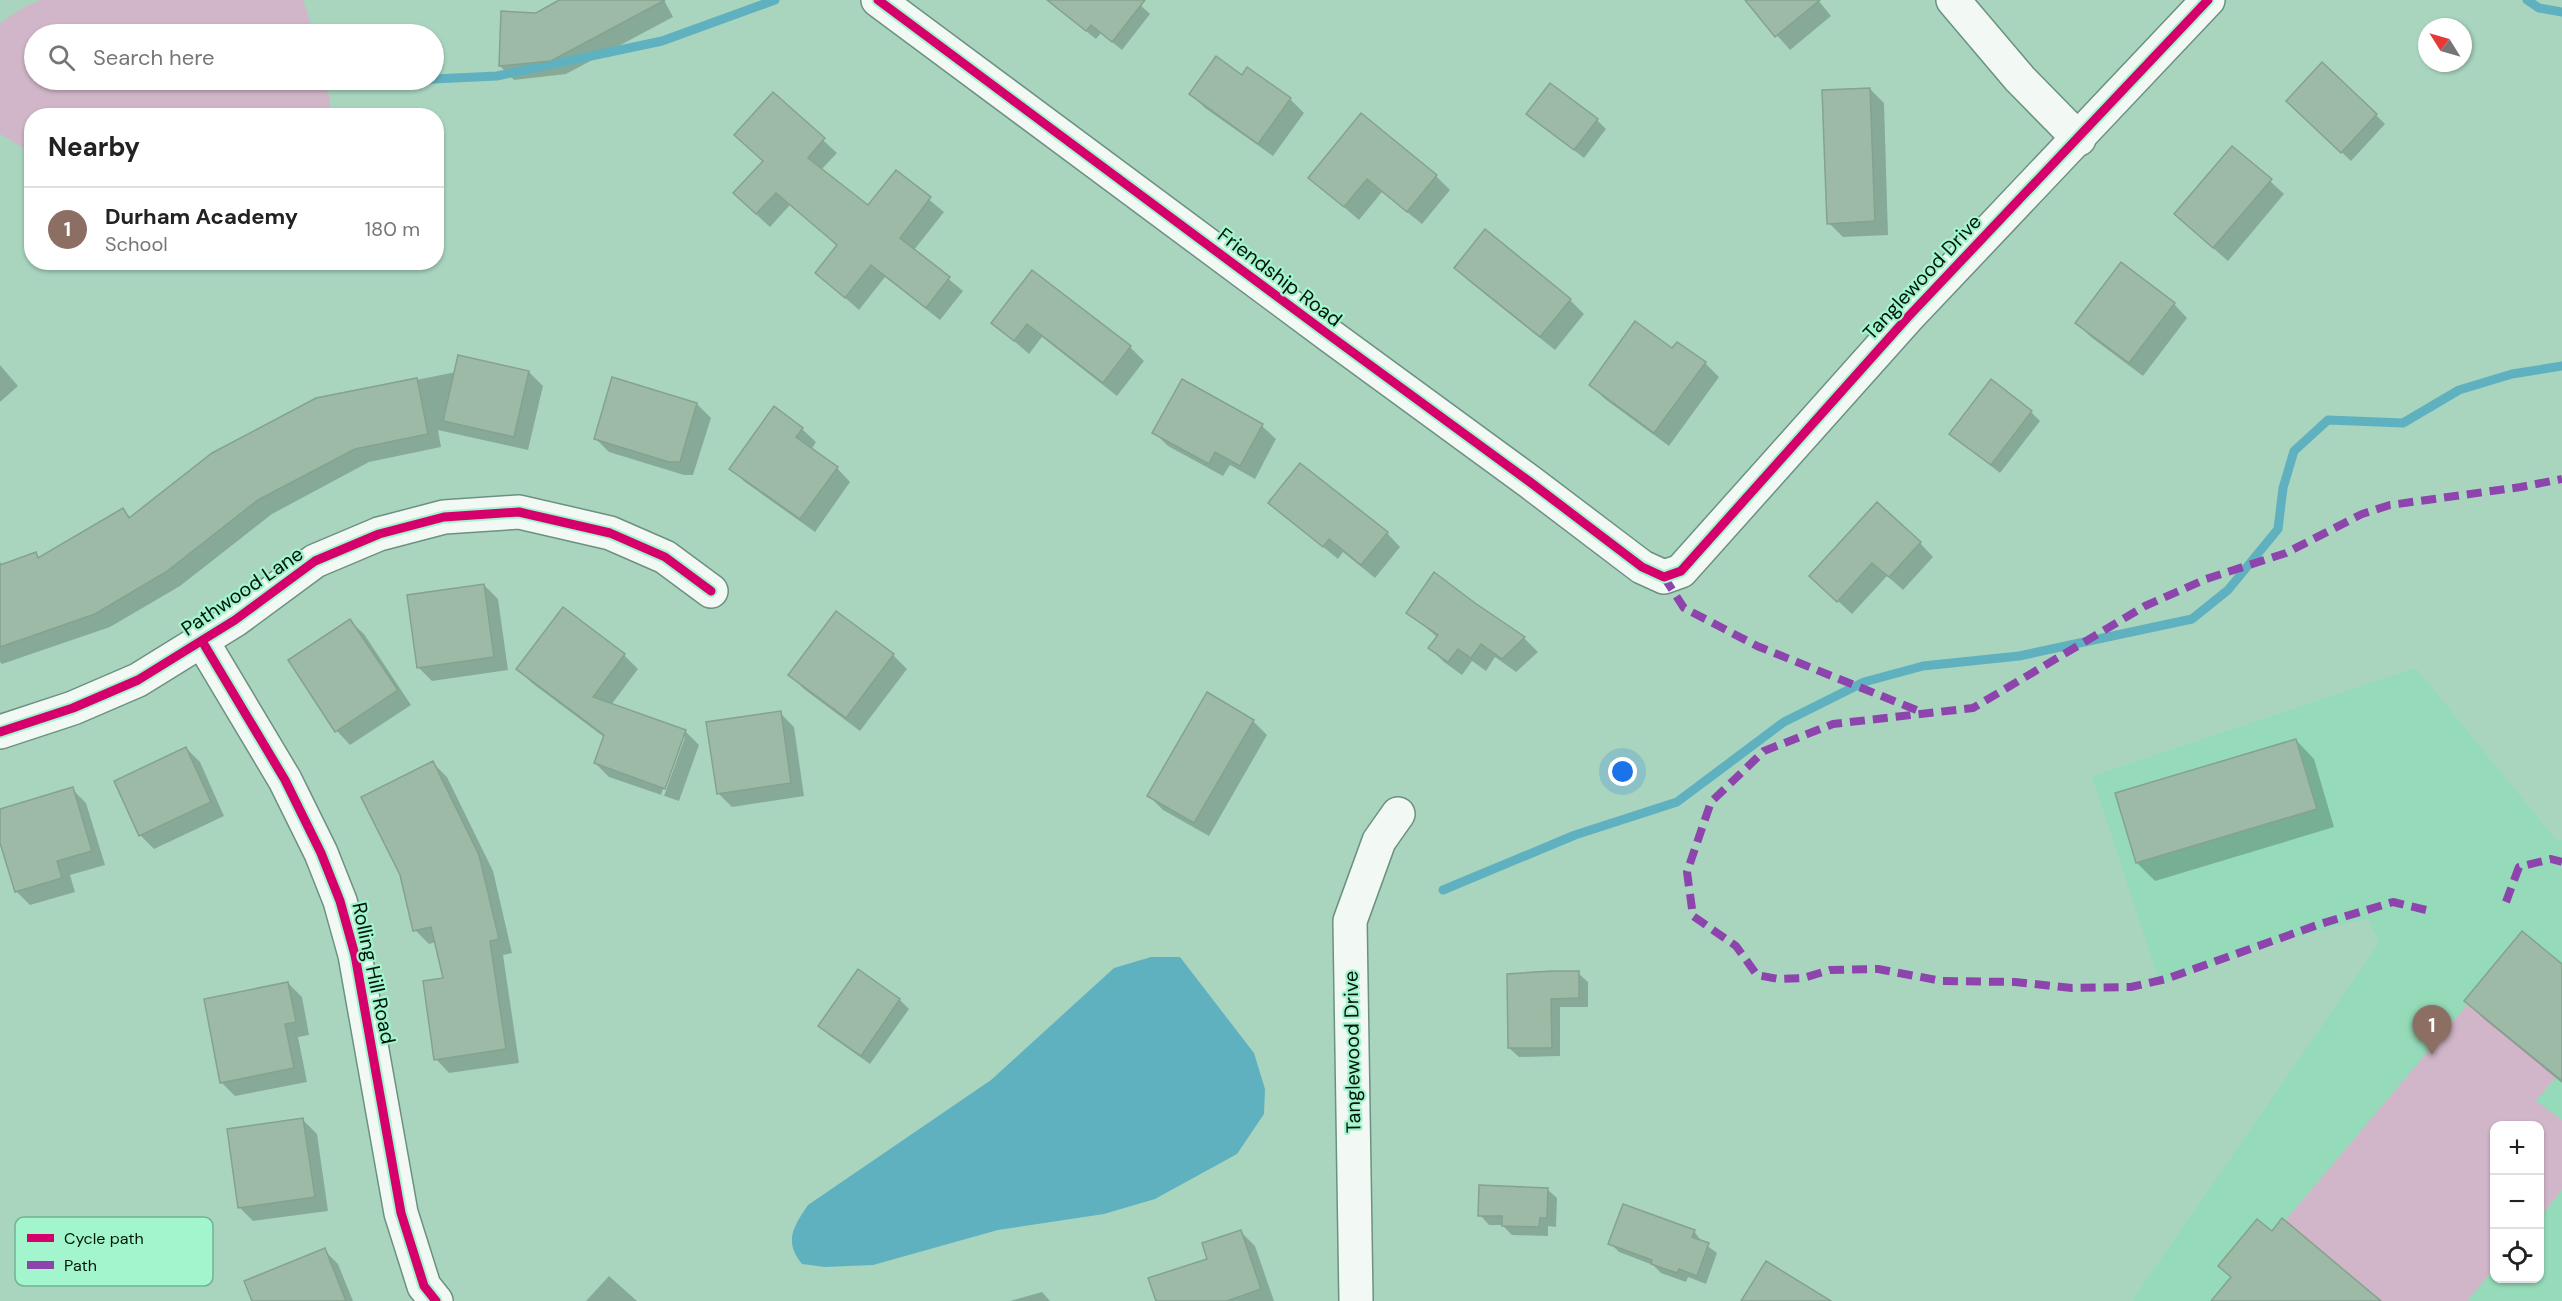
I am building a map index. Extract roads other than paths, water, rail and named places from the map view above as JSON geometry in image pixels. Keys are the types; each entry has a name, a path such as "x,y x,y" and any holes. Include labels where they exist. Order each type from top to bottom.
{"street":[{"name":"Friendship Road","path":"878,0 1634,561 1664,577"},
{"path":"1953,0 2020,79 2079,139"},
{"name":"Tanglewood Drive","path":"1664,577 1681,572 1907,318 2079,139 2208,0"},
{"name":"Pathwood Lane","path":"0,732 73,708 138,680 235,620 315,561 379,534 444,517 519,513 610,533 665,557 711,591"},
{"name":"Rolling Hill Road","path":"202,641 285,780 321,853 340,901 355,955 401,1213 424,1286 435,1301"},
{"name":"Tanglewood Drive","path":"1356,1301 1350,921 1379,841 1398,814"}],"water":[{"path":"1151,957 1180,957 1254,1053 1265,1089 1264,1114 1237,1154 1155,1199 1104,1214 998,1230 873,1265 825,1267 802,1264 796,1256 792,1241 798,1220 808,1205 991,1080 1114,968"}],"waterway":[{"path":"444,79 497,76 662,41 775,0"},
{"path":"2527,0 2539,8 2562,12"},
{"path":"1443,890 1575,835 1677,802 1784,722 1864,682 1923,666 2019,656 2192,619 2228,590 2278,529 2283,488 2294,451 2328,420 2403,423 2459,390 2512,374 2562,366"}],"place":[{"name":"Durham Academy","path":"2432,1055"}]}
